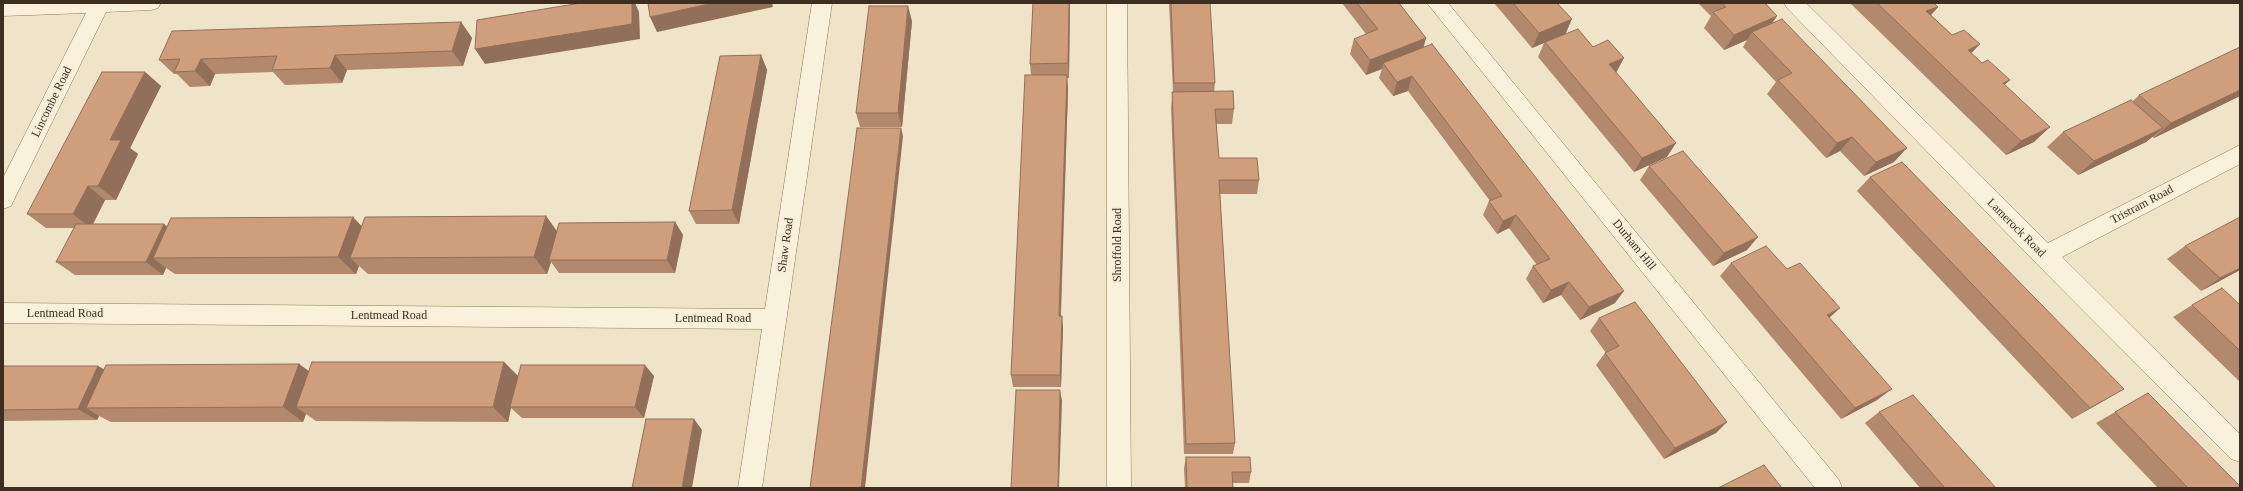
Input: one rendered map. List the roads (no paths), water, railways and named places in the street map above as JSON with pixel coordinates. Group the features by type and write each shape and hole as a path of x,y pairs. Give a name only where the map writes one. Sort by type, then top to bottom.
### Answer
{"street":[{"path":"3,9 93,4 151,3"},
{"name":"Shaw Road","path":"750,488 822,3"},
{"name":"Shroffold Road","path":"1117,3 1119,488"},
{"name":"Durham Hill","path":"1437,3 1830,488"},
{"name":"Lamerock Road","path":"1794,3 2044,256 2240,451"},
{"name":"Lincombe Road","path":"3,200 93,4"},
{"name":"Tristram Road","path":"2044,256 2240,154"},
{"name":"Lentmead Road","path":"3,313 775,319"}]}
